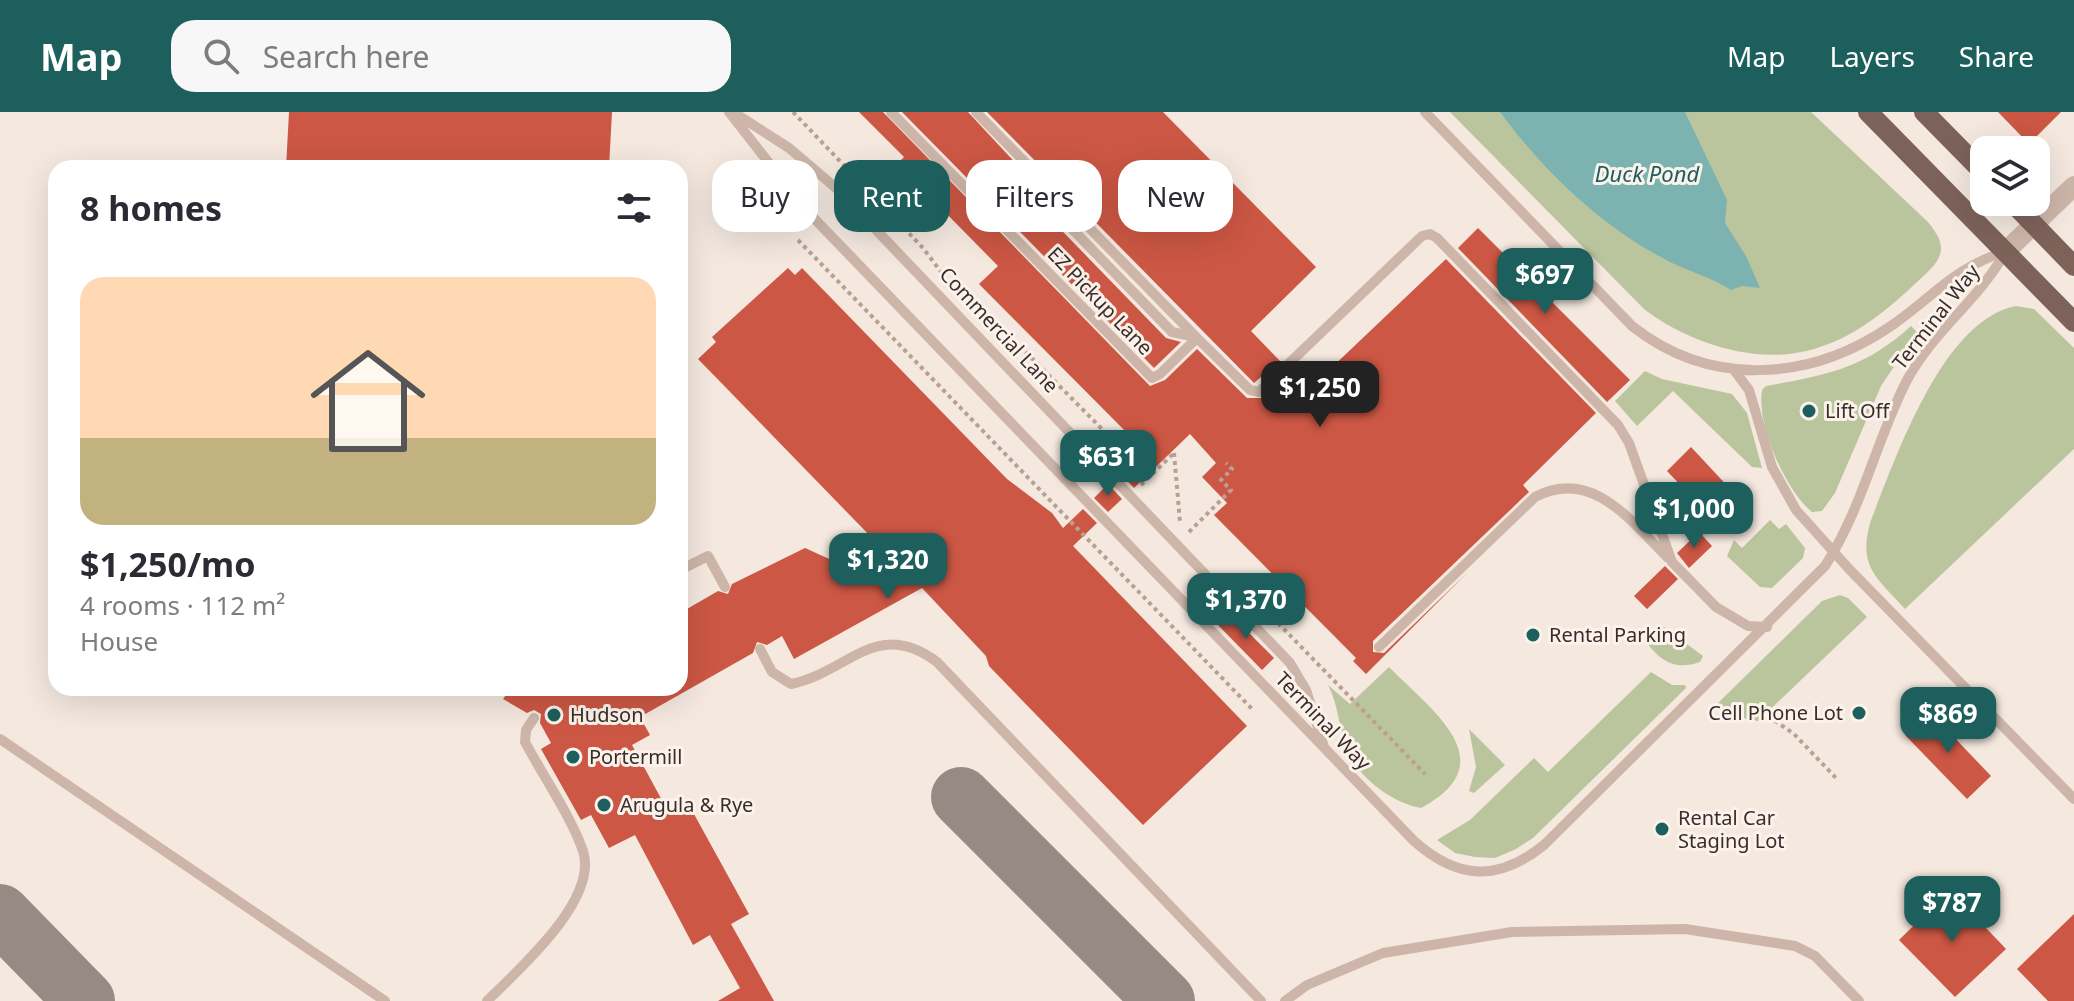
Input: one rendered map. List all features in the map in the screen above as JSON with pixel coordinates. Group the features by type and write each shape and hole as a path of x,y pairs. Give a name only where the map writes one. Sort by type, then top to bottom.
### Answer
{"main road":[{"path":"1868,112 2074,322"},
{"path":"1924,112 1970,159"},
{"path":"2026,216 2074,266"}],"street":[{"path":"2006,251 2074,186"}],"lane":[{"name":"Commercial Lane","path":"731,112 789,148 836,188 1290,663 1306,690 1325,749"},
{"name":"Terminal Way","path":"731,112 806,210 1325,749 1433,858 1456,868 1497,872 1522,863 1810,584 1834,553 1907,380 1947,325 1991,279 2006,251"},
{"name":"EZ Pickup Lane","path":"891,112 1145,373 1152,378 1160,374 1197,338"},
{"path":"976,112 1250,390 1259,392 1422,236 1430,234 1453,253 1618,425 1629,443 1672,562"},
{"name":"Terminal Way","path":"1425,112 1632,326 1673,354 1734,370 1782,369 1857,347 1890,327 1952,275 1978,260 2006,251"},
{"path":"1734,370 1749,390 1764,447 1783,489 1834,553 2074,799"},
{"path":"1379,647 1535,497 1547,491 1577,488 1599,494 1616,506 1716,607 1748,626 1767,627"},
{"path":"688,566 708,556 725,587"},
{"path":"760,649 772,672 791,684 878,645 917,647 937,662 1261,1001"},
{"path":"487,1001 549,938 582,885 584,853 525,742 526,730 534,718"},
{"path":"0,739 385,1001"},
{"path":"1285,1001 1307,985 1383,953 1512,932 1685,929 1795,946 1815,956 1859,1001"}],"path":[{"path":"793,112 923,248 948,282"},
{"path":"798,240 1254,711"},
{"path":"965,305 982,308 1099,425 1109,436 1109,451"},
{"path":"1131,473 1140,486 1174,453 1180,522"},
{"path":"1189,532 1231,490 1221,480 1232,469 1226,463"},
{"path":"1229,573 1425,774"},
{"path":"1768,716 1794,734 1836,778"}],"green space":[{"path":"1450,112 1811,112 1928,222 1940,241 1940,254 1932,268 1888,308 1858,329 1825,345 1808,351 1770,355 1712,345 1659,320 1644,309"},
{"path":"2016,306 2034,309 2074,348 2074,449 1905,609 1878,579 1868,560 1866,549 1871,520 1908,429 1944,364 1966,337 1990,317"},
{"path":"1911,326 1917,332 1881,386 1835,493 1822,511 1812,512 1792,489 1775,456 1764,420 1762,390 1766,386 1826,374 1860,361"},
{"path":"1645,371 1662,379 1732,394 1747,413 1762,468 1752,467 1673,391 1637,426 1615,401"},
{"path":"1770,520 1779,529 1786,524 1805,548 1803,558 1772,588 1760,587 1727,556 1734,540 1742,548"},
{"path":"1840,595 1848,598 1867,617 1758,721 1729,715 1718,703 1822,601"},
{"path":"1664,627 1703,656 1700,662 1677,665 1658,656 1647,643"},
{"path":"1389,667 1440,718 1453,736 1460,755 1458,773 1446,790 1421,808 1399,801 1378,788 1353,762 1328,685 1350,704"},
{"path":"1651,672 1672,685 1685,685 1686,688 1533,838 1495,858 1455,853 1437,840 1470,820 1534,758 1548,772"},
{"path":"1469,729 1505,765 1474,793 1469,791 1476,767"}],"water":[{"name":"Duck Pond","path":"1500,112 1685,112 1727,200 1725,223 1746,256 1760,288 1742,286 1731,290 1670,262 1621,233 1555,177"}],"building":[{"path":"289,112 612,112 609,160 286,160"},
{"path":"859,112 883,112 930,160 901,160 904,157"},
{"path":"902,112 968,112 1013,160 966,160 966,177"},
{"path":"987,112 1163,112 1210,160 1118,160 1118,232 1233,232 1233,183 1316,267 1251,331 1280,361 1254,383 1102,229 1102,160 1034,160"},
{"path":"1998,112 2061,112 2037,136 2021,136"},
{"path":"950,181 966,197 966,232 1000,232 1150,386 1165,380 1197,349 1247,398 1264,398 1291,372 1308,390 1446,259 1596,413 1523,485 1529,492 1373,641 1373,652 1384,653 1467,573 1366,674 1353,661 1356,658 1214,515 1227,503 1202,477 1216,463 1190,434 1134,488 1120,473 1144,450 979,284 998,266 950,217"},
{"path":"1478,228 1630,380 1607,402 1458,248"},
{"path":"1020,232 1063,232 1166,338 1181,342 1154,368"},
{"path":"788,268 795,275 802,268 1007,479 1052,513 1063,528 1083,509 1097,523 1073,546 1247,726 1143,825 989,666 986,656 922,588 794,659 782,636 767,645 757,642 753,653 688,690 688,608 718,591 728,594 732,584 805,548 858,572 847,556 875,541 698,359 716,342 712,337"},
{"path":"1691,447 1733,492 1709,515 1667,471"},
{"path":"1108,484 1122,499 1108,512 1094,498"},
{"path":"1699,532 1712,546 1689,568 1677,553"},
{"path":"1665,566 1678,579 1647,609 1634,596"},
{"path":"1229,613 1274,658 1262,670 1217,624"},
{"path":"505,696 677,696 640,717 650,735 632,745 670,815 689,805 749,914 731,924 774,1001 718,1001 740,988 710,935 693,945 635,835 609,848 591,815 581,820 541,749 551,743 540,723 541,714 534,710 527,713 503,699"},
{"path":"1929,711 1991,776 1967,799 1905,735"},
{"path":"1950,890 2006,949 1955,997 1899,940"},
{"path":"2074,914 2074,1001 2048,1001 2017,969"}],"taxiway":[{"path":"961,797 1165,1001"},
{"path":"0,914 85,1001"}],"place":[{"name":"Lift Off","path":"1809,411"},
{"name":"Rental Parking","path":"1533,635"},
{"name":"Cell Phone Lot","path":"1859,713"},
{"name":"Hudson","path":"554,715"},
{"name":"Portermill","path":"573,757"},
{"name":"Arugula & Rye","path":"604,805"},
{"name":"Rental Car Staging Lot","path":"1662,829"}]}
